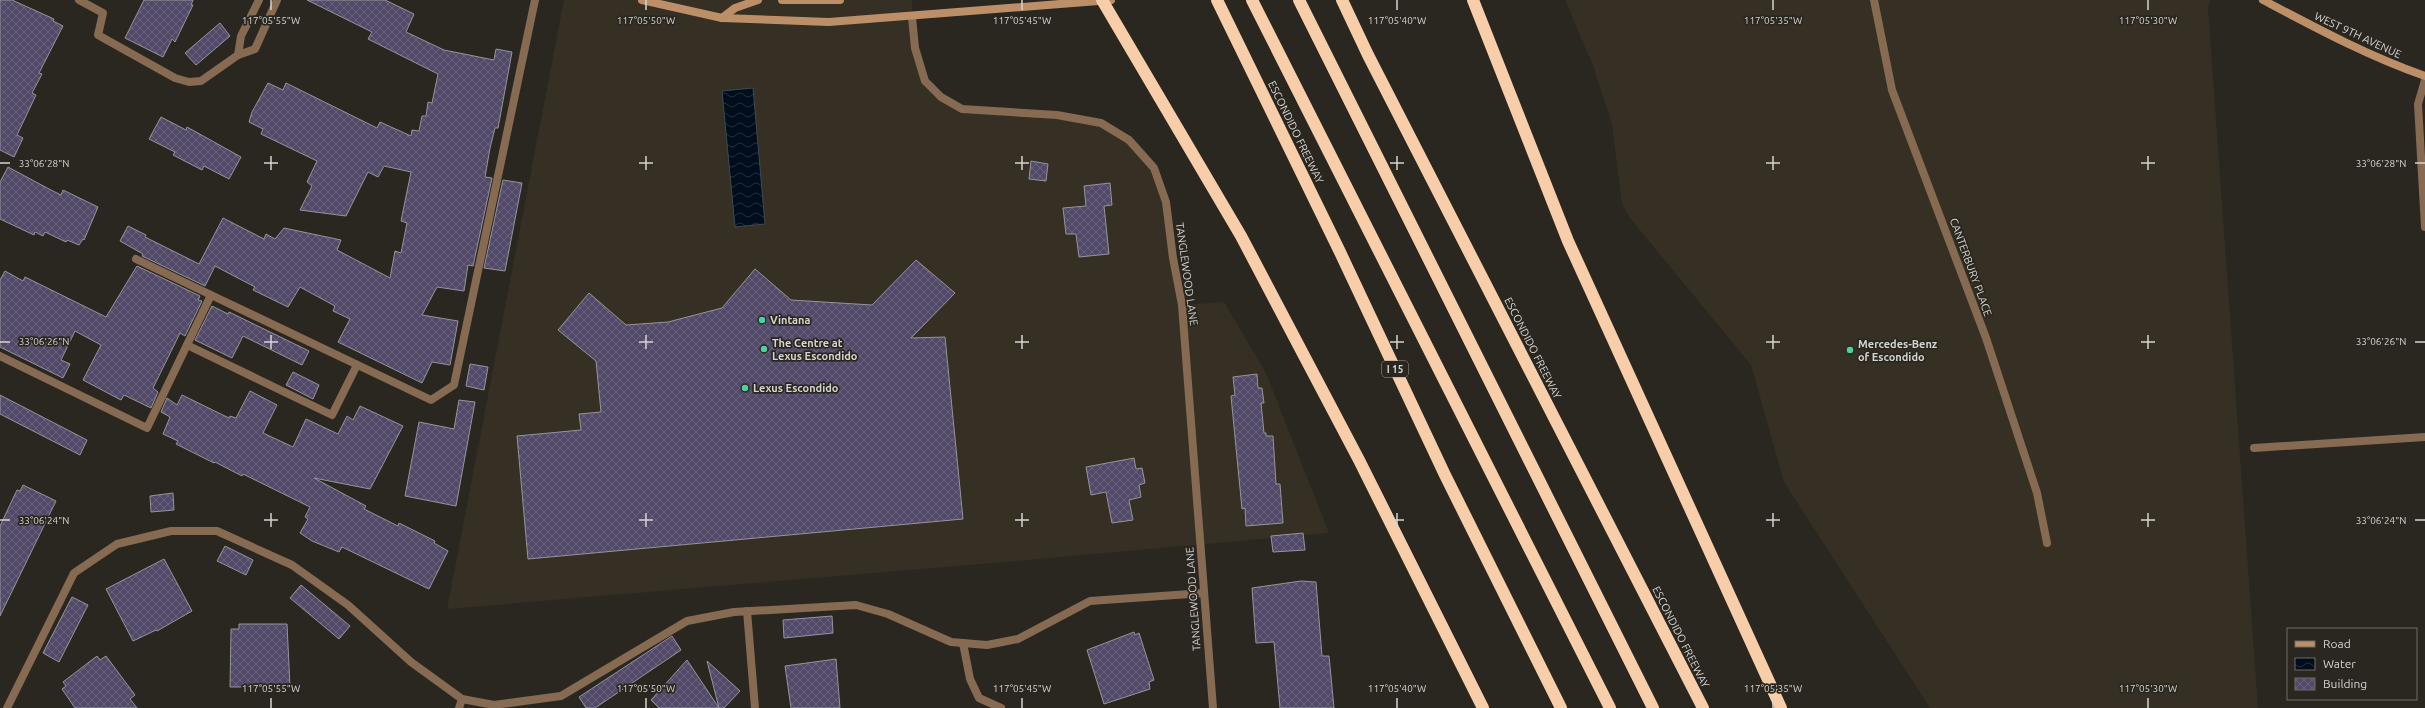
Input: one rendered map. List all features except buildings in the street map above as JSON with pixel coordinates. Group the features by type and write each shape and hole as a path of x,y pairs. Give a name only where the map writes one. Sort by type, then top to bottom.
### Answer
{"highway":[{"path":"1105,0 1241,236 1359,460 1483,708"},
{"name":"ESCONDIDO FREEWAY","path":"1217,0 1340,252 1445,475 1561,708"},
{"path":"1252,0 1610,708"},
{"path":"1299,0 1653,708"},
{"name":"ESCONDIDO FREEWAY","path":"1342,0 1368,55 1703,708"},
{"path":"1473,0 1568,242 1781,708"}],"main road":[{"path":"642,0 722,18 829,22 912,17 1105,0"},
{"path":"722,18 735,8 758,0"},
{"path":"782,0 840,0"},
{"name":"WEST 9TH AVENUE","path":"2263,0 2334,38 2395,66 2425,76"}],"street":[{"path":"79,0 103,13 98,35 175,78 189,82 201,81 238,54 255,49 277,0"},
{"path":"238,54 241,36 259,0"},
{"path":"136,258 211,296 431,400 454,385 535,0"},
{"name":"CANTERBURY PLACE","path":"1874,0 1892,90 1990,351 2037,493 2047,543"},
{"name":"TANGLEWOOD LANE","path":"912,17 915,48 926,81 941,97 962,108 1057,115 1101,123 1129,140 1154,168 1166,202 1173,258 1182,305 1212,708"},
{"path":"2425,80 2418,104 2425,227"},
{"path":"0,356 147,428 211,296"},
{"path":"187,345 332,415 357,364"},
{"path":"2254,448 2425,437"},
{"path":"7,708 74,573 117,544 171,531 217,531 292,565 348,605 410,662 462,699 494,705 561,696 687,620 747,611 856,605 888,614 951,642 987,645 1018,638 1090,601 1204,593"},
{"path":"747,611 755,708"},
{"path":"963,643 970,679 979,698 1001,708"},
{"path":"459,708 462,699"}],"shaded area":[{"name":"Lexus Escondido","path":"564,0 912,0 912,17 925,81 962,109 1101,123 1129,140 1154,168 1166,202 1182,305 1224,302 1266,373 1329,533 447,609"},
{"path":"1565,0 2210,0 2208,8 2258,708 1930,708 1784,482 1751,365 1630,218 1622,204 1612,124 1594,68"}],"water":[{"path":"753,88 765,224 735,227 722,91"}],"place":[{"name":"Vintana","path":"762,320"},
{"name":"The Centre at Lexus Escondido","path":"764,349"},
{"name":"Mercedes-Benz of Escondido","path":"1850,350"},
{"name":"Lexus Escondido","path":"745,388"}]}
